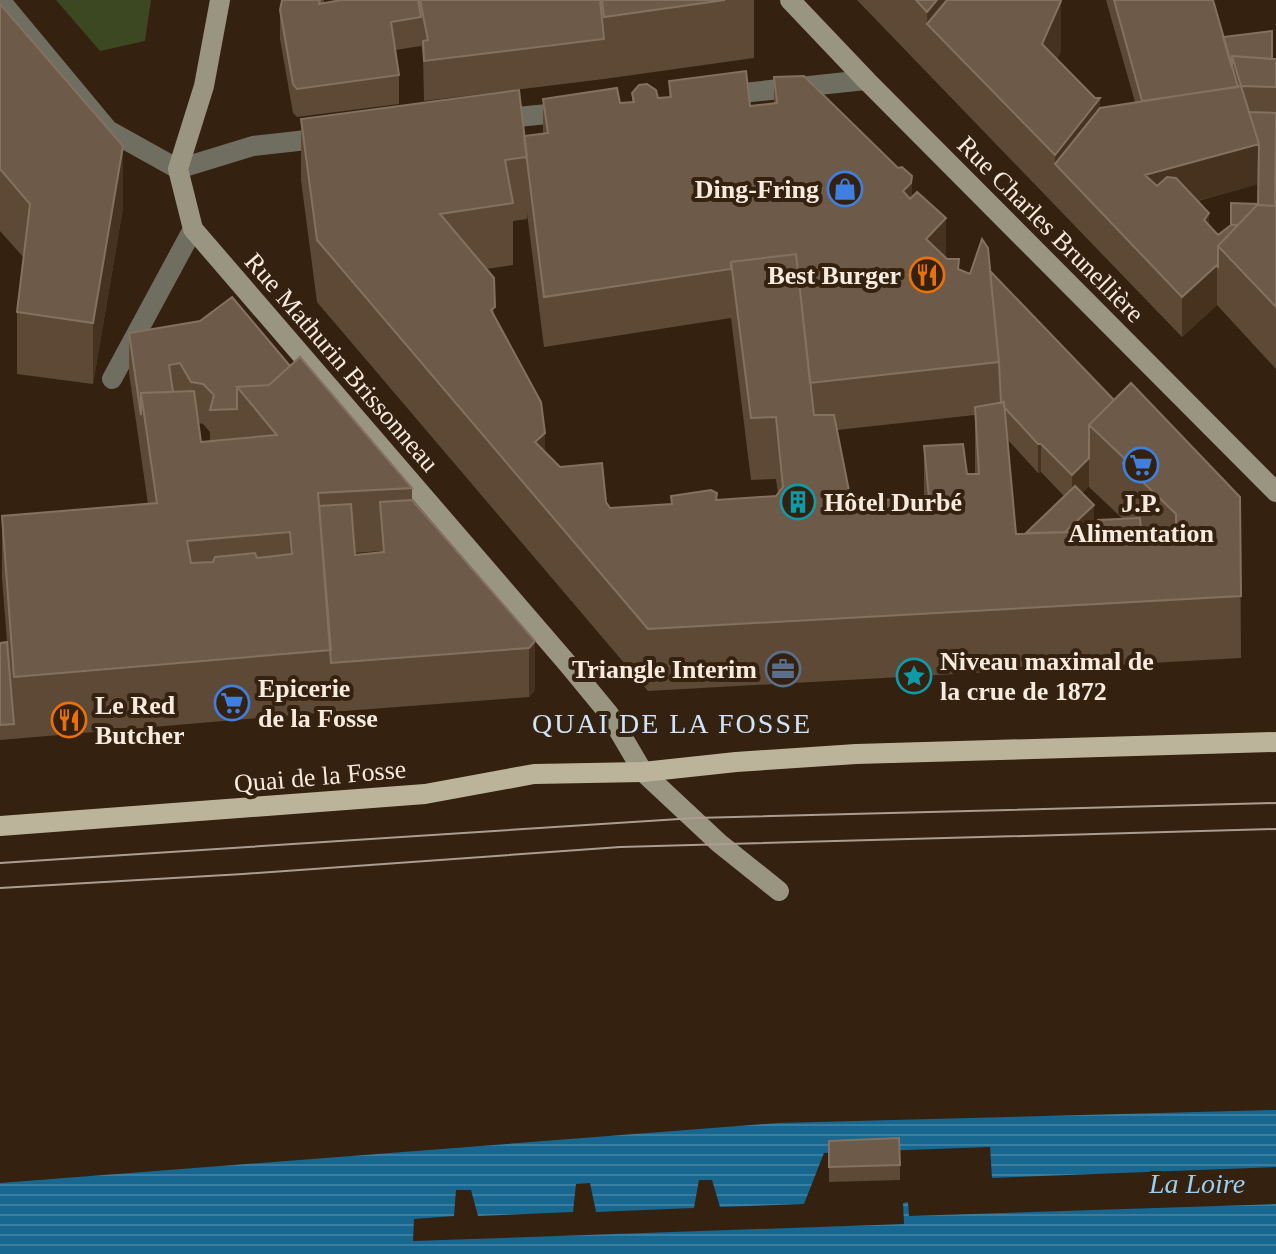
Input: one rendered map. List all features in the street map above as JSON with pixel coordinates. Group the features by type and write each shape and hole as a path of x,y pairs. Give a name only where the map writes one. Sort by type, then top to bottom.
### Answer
{"main road":[{"path":"178,169 204,86 220,0"},
{"name":"Rue Charles Brunellière","path":"790,0 866,80 1273,484"},
{"name":"Rue Mathurin Brissonneau","path":"178,169 193,229 609,714 643,772"},
{"name":"Quai de la Fosse","path":"0,826 425,794 534,774 643,772 856,754 1276,742"},
{"path":"643,772 719,843 779,891"}],"street":[{"path":"0,0 108,130 178,169 253,146 347,136"},
{"path":"709,96 866,80"},
{"path":"473,122 583,110"},
{"path":"112,379 193,229"}],"green space":[{"path":"56,0 151,0 145,41 100,51"}],"water":[{"name":"La Loire","path":"1276,1110 1276,1254 0,1254 0,1183 778,1123"}],"pier":[{"path":"990,1147 992,1178 1276,1167 1276,1204 909,1216 908,1202 903,1203 904,1224 413,1241 414,1219 454,1216 456,1190 471,1190 478,1216 573,1212 576,1184 590,1183 596,1212 694,1208 699,1180 712,1180 720,1207 804,1204 824,1153"}],"building":[{"path":"282,0 320,0 319,4 341,0 418,0 421,17 391,22 399,75 297,89 293,84 280,10"},
{"path":"420,0 600,0 604,39 424,61 423,41 428,40"},
{"path":"602,0 725,0 604,17"},
{"path":"916,0 937,0 927,12"},
{"path":"947,0 1061,1 1042,44 1095,98 1100,98 1055,155 927,24"},
{"path":"1114,0 1213,0 1238,87 1142,101"},
{"path":"0,4 123,146 93,323 17,312 30,204 0,169"},
{"path":"1272,31 1272,59 1232,56 1232,68 1223,37"},
{"path":"1232,56 1276,59 1276,87 1241,86"},
{"path":"746,71 750,106 777,103 774,77 804,76 898,168 902,167 912,176 911,183 903,191 910,199 917,192 946,218 926,239 947,259 959,259 958,269 970,274 982,239 988,248 999,362 810,383 796,254 731,262 731,269 544,297 524,136 548,133 543,99 617,88 620,103 634,102 632,93 639,85 647,84 656,90 658,98 671,97 669,81"},
{"path":"1241,86 1259,144 1145,175 1157,186 1167,177 1176,178 1209,213 1204,220 1218,235 1231,225 1238,225 1218,246 1218,268 1217,265 1182,297 1055,164 1100,108"},
{"path":"519,90 527,157 505,160 513,203 440,214 494,278 495,307 491,310 541,402 545,433 535,442 560,467 602,463 606,502 610,508 672,504 671,496 711,490 717,493 716,500 776,496 783,487 776,417 751,418 731,262 796,254 814,415 834,415 851,501 929,498 924,446 963,444 967,474 979,474 975,407 1004,402 1016,534 1099,531 1098,520 1140,518 1141,530 1176,528 1176,514 1089,425 1131,383 1240,497 1241,596 648,629 317,240 301,119"},
{"path":"1249,112 1276,113 1275,206 1257,205 1238,225 1231,225 1231,203 1258,204 1259,144"},
{"path":"1257,205 1276,206 1276,307 1218,246"},
{"path":"990,271 1114,400 1089,425 1089,458 1072,475 1038,444 1004,407 1004,402 1001,403"},
{"path":"232,297 290,366 269,385 237,387 237,409 210,410 214,395 203,384 191,382 180,363 169,365 173,392 141,393 141,415 129,333 200,321"},
{"path":"300,357 412,488 318,493 331,650 14,677 2,516 157,503 141,393 194,391 201,442 277,435 237,387 269,385","holes":["290,532 292,554 257,558 255,553 215,557 213,562 191,563 187,541"]},
{"path":"1075,486 1094,505 1065,532 1026,533"},
{"path":"412,500 535,641 529,648 331,663 319,506 351,504 355,555 384,552 380,502"},
{"path":"7,642 14,724 0,725 0,643"},
{"path":"899,1138 900,1165 829,1167 829,1141"}],"tram line":[{"path":"0,863 695,818 1276,803"},
{"path":"0,888 620,847 1276,829"}],"place":[{"name":"Ding-Fring","path":"845,189"},
{"name":"Best Burger","path":"927,275"},
{"name":"J.P. Alimentation","path":"1141,465"},
{"name":"Hôtel Durbé","path":"798,502"},
{"name":"Triangle Interim","path":"783,669"},
{"name":"Niveau maximal de la crue de 1872","path":"914,676"},
{"name":"Epicerie de la Fosse","path":"232,703"},
{"name":"Le Red Butcher","path":"69,720"}],"district":[{"name":"QUAI DE LA FOSSE","path":"672,723"}]}
